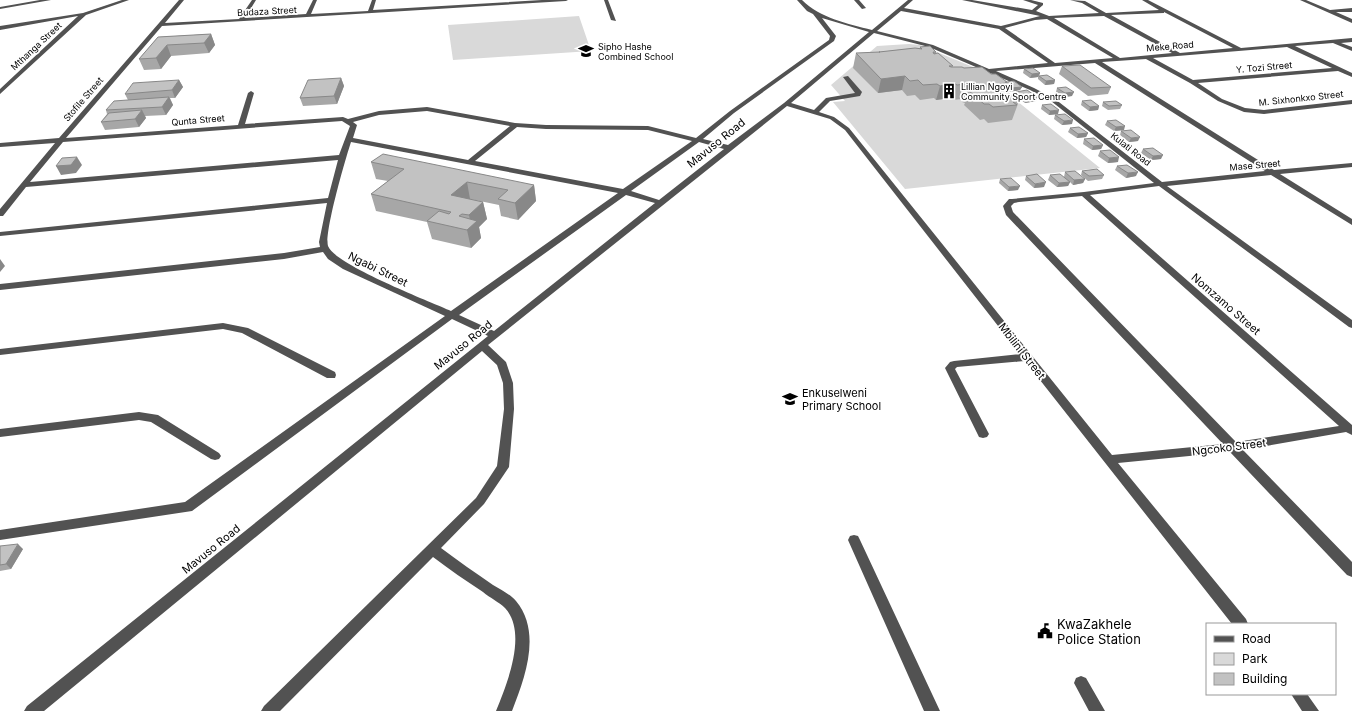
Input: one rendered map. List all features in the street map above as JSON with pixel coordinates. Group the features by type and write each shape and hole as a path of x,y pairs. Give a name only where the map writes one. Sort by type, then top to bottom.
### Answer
{"street":[{"path":"0,8 49,0"},
{"path":"0,28 84,14 127,0"},
{"name":"Stofile Street","path":"0,214 61,140 182,0"},
{"path":"241,20 254,0"},
{"path":"308,16 315,0"},
{"path":"370,12 374,0"},
{"path":"433,8 434,0"},
{"name":"Budaza Street","path":"160,25 433,8 493,2 566,0"},
{"path":"606,0 614,20"},
{"path":"0,535 188,507 452,315 699,139 732,112 832,40 833,36 816,14 809,10 799,0"},
{"path":"856,0 864,8"},
{"name":"Mavuso Road","path":"32,711 482,345 786,104 911,0"},
{"path":"964,0 1033,12 1048,17 1118,59"},
{"path":"1025,0 1042,4 1033,12"},
{"path":"1072,0 1084,1 1178,54"},
{"path":"1144,0 1239,49"},
{"path":"1302,0 1352,21"},
{"path":"900,9 1001,28 1053,64"},
{"path":"1330,12 1352,10"},
{"path":"1001,28 1029,19 1048,17 1164,11"},
{"name":"Mthanga Street","path":"0,92 84,14"},
{"name":"Kulati Road","path":"816,14 840,23 931,46 990,70 1039,92 1053,100 1160,184 1352,325"},
{"name":"Meke Road","path":"990,70 1352,40"},
{"path":"1333,41 1352,49"},
{"name":"M. Sixhonkxo Street","path":"1287,45 1352,76"},
{"name":"M. Sixhonkxo Street","path":"1147,57 1230,105 1254,112 1352,102"},
{"path":"1096,61 1352,223"},
{"name":"Y. Tozi Street","path":"1192,82 1338,69"},
{"path":"816,112 828,99 858,95 859,92 846,77"},
{"path":"240,126 251,93"},
{"name":"Mbilini Street","path":"786,104 832,118 847,129 1240,623"},
{"path":"347,121 379,113 427,109 515,125 546,127 640,127 661,130 730,148"},
{"name":"Qunta Street","path":"0,145 336,118 347,121"},
{"path":"0,287 284,256 324,249 331,200 342,157 354,126 347,121"},
{"path":"470,162 515,125"},
{"path":"349,139 625,192 662,203"},
{"path":"25,185 342,157"},
{"name":"Mase Street","path":"1233,447 1013,217 1007,209 1008,203 1019,200 1084,194 1160,184 1351,165"},
{"name":"Nomzamo Street","path":"1084,194 1351,430"},
{"path":"0,234 331,200"},
{"name":"Ngabi Street","path":"324,249 346,267 495,335"},
{"path":"0,352 223,326 236,327 245,330 331,375"},
{"path":"269,711 480,501 503,467 509,408 508,383 502,364 482,345"},
{"path":"983,434 950,368 954,364 1027,357"},
{"path":"0,433 139,416 154,418 215,456"},
{"name":"Ngcoko Street","path":"1109,460 1233,447 1351,430"},
{"path":"1233,447 1352,571"},
{"path":"854,540 932,711"},
{"path":"432,549 510,604 518,619 523,639 518,669 504,711"},
{"path":"1081,683 1096,711"},
{"path":"1299,695 1311,711"}],"green space":[{"path":"579,16 591,51 453,60 448,25"},
{"path":"909,44 920,45 973,67 953,70 991,80 1100,168 905,189 833,102 845,101 831,85 877,46"}],"building":[{"path":"211,34 204,43 167,45 156,58 139,59 158,37"},
{"path":"930,46 936,52 933,52 934,54 938,53 953,66 949,66 951,67 982,67 991,74 996,74 1007,82 997,84 1019,101 1013,102 1017,105 993,107 989,104 984,104 968,90 971,90 966,87 969,87 966,84 957,85 954,83 940,86 937,84 923,85 918,80 910,81 905,76 881,79 856,53 915,48 922,49 920,47"},
{"path":"1080,65 1111,87 1091,88 1062,66"},
{"path":"1033,68 1040,73 1032,74 1024,69"},
{"path":"1047,75 1055,80 1046,81 1039,76"},
{"path":"341,78 334,96 300,98 308,80"},
{"path":"179,80 172,90 125,94 133,83"},
{"path":"1014,81 1022,87 1011,88 1006,84 1007,82"},
{"path":"1066,87 1074,92 1065,93 1057,88"},
{"path":"1027,90 1037,97 1027,99 1016,92"},
{"path":"169,97 162,107 106,110 114,101"},
{"path":"1091,100 1099,106 1090,107 1082,101"},
{"path":"1116,101 1122,105 1109,106 1103,102"},
{"path":"1051,104 1059,110 1050,111 1042,105"},
{"path":"142,110 135,119 101,122 109,113"},
{"path":"1065,114 1073,120 1064,121 1055,115"},
{"path":"1116,120 1125,126 1116,127 1107,121"},
{"path":"1079,127 1088,133 1078,134 1070,128"},
{"path":"1131,130 1140,137 1131,138 1121,131"},
{"path":"1094,138 1103,145 1093,146 1084,139"},
{"path":"1153,148 1163,155 1153,156 1143,149"},
{"path":"1110,150 1119,157 1109,158 1100,151"},
{"path":"383,154 534,185 515,203 498,199 508,190 467,182 451,195 483,202 469,215 462,214 459,216 477,221 467,230 427,221 439,211 449,214 451,212 371,194 404,169 371,162"},
{"path":"77,157 71,165 56,166 62,158"},
{"path":"1127,165 1138,172 1128,173 1117,166"},
{"path":"1097,169 1104,175 1089,176 1082,171"},
{"path":"1075,171 1085,179 1074,180 1065,172"},
{"path":"1037,174 1046,182 1035,184 1026,176"},
{"path":"1060,174 1070,182 1059,183 1050,175"},
{"path":"1011,178 1020,186 1009,187 1000,179"},
{"path":"18,544 6,564 0,565 0,546"}],"place":[{"name":"Sipho Hashe Combined School","path":"586,51"},
{"name":"Lillian Ngoyi Community Sport Centre","path":"949,91"},
{"name":"Enkuselweni Primary School","path":"790,399"},
{"name":"KwaZakhele Police Station","path":"1045,631"}]}
